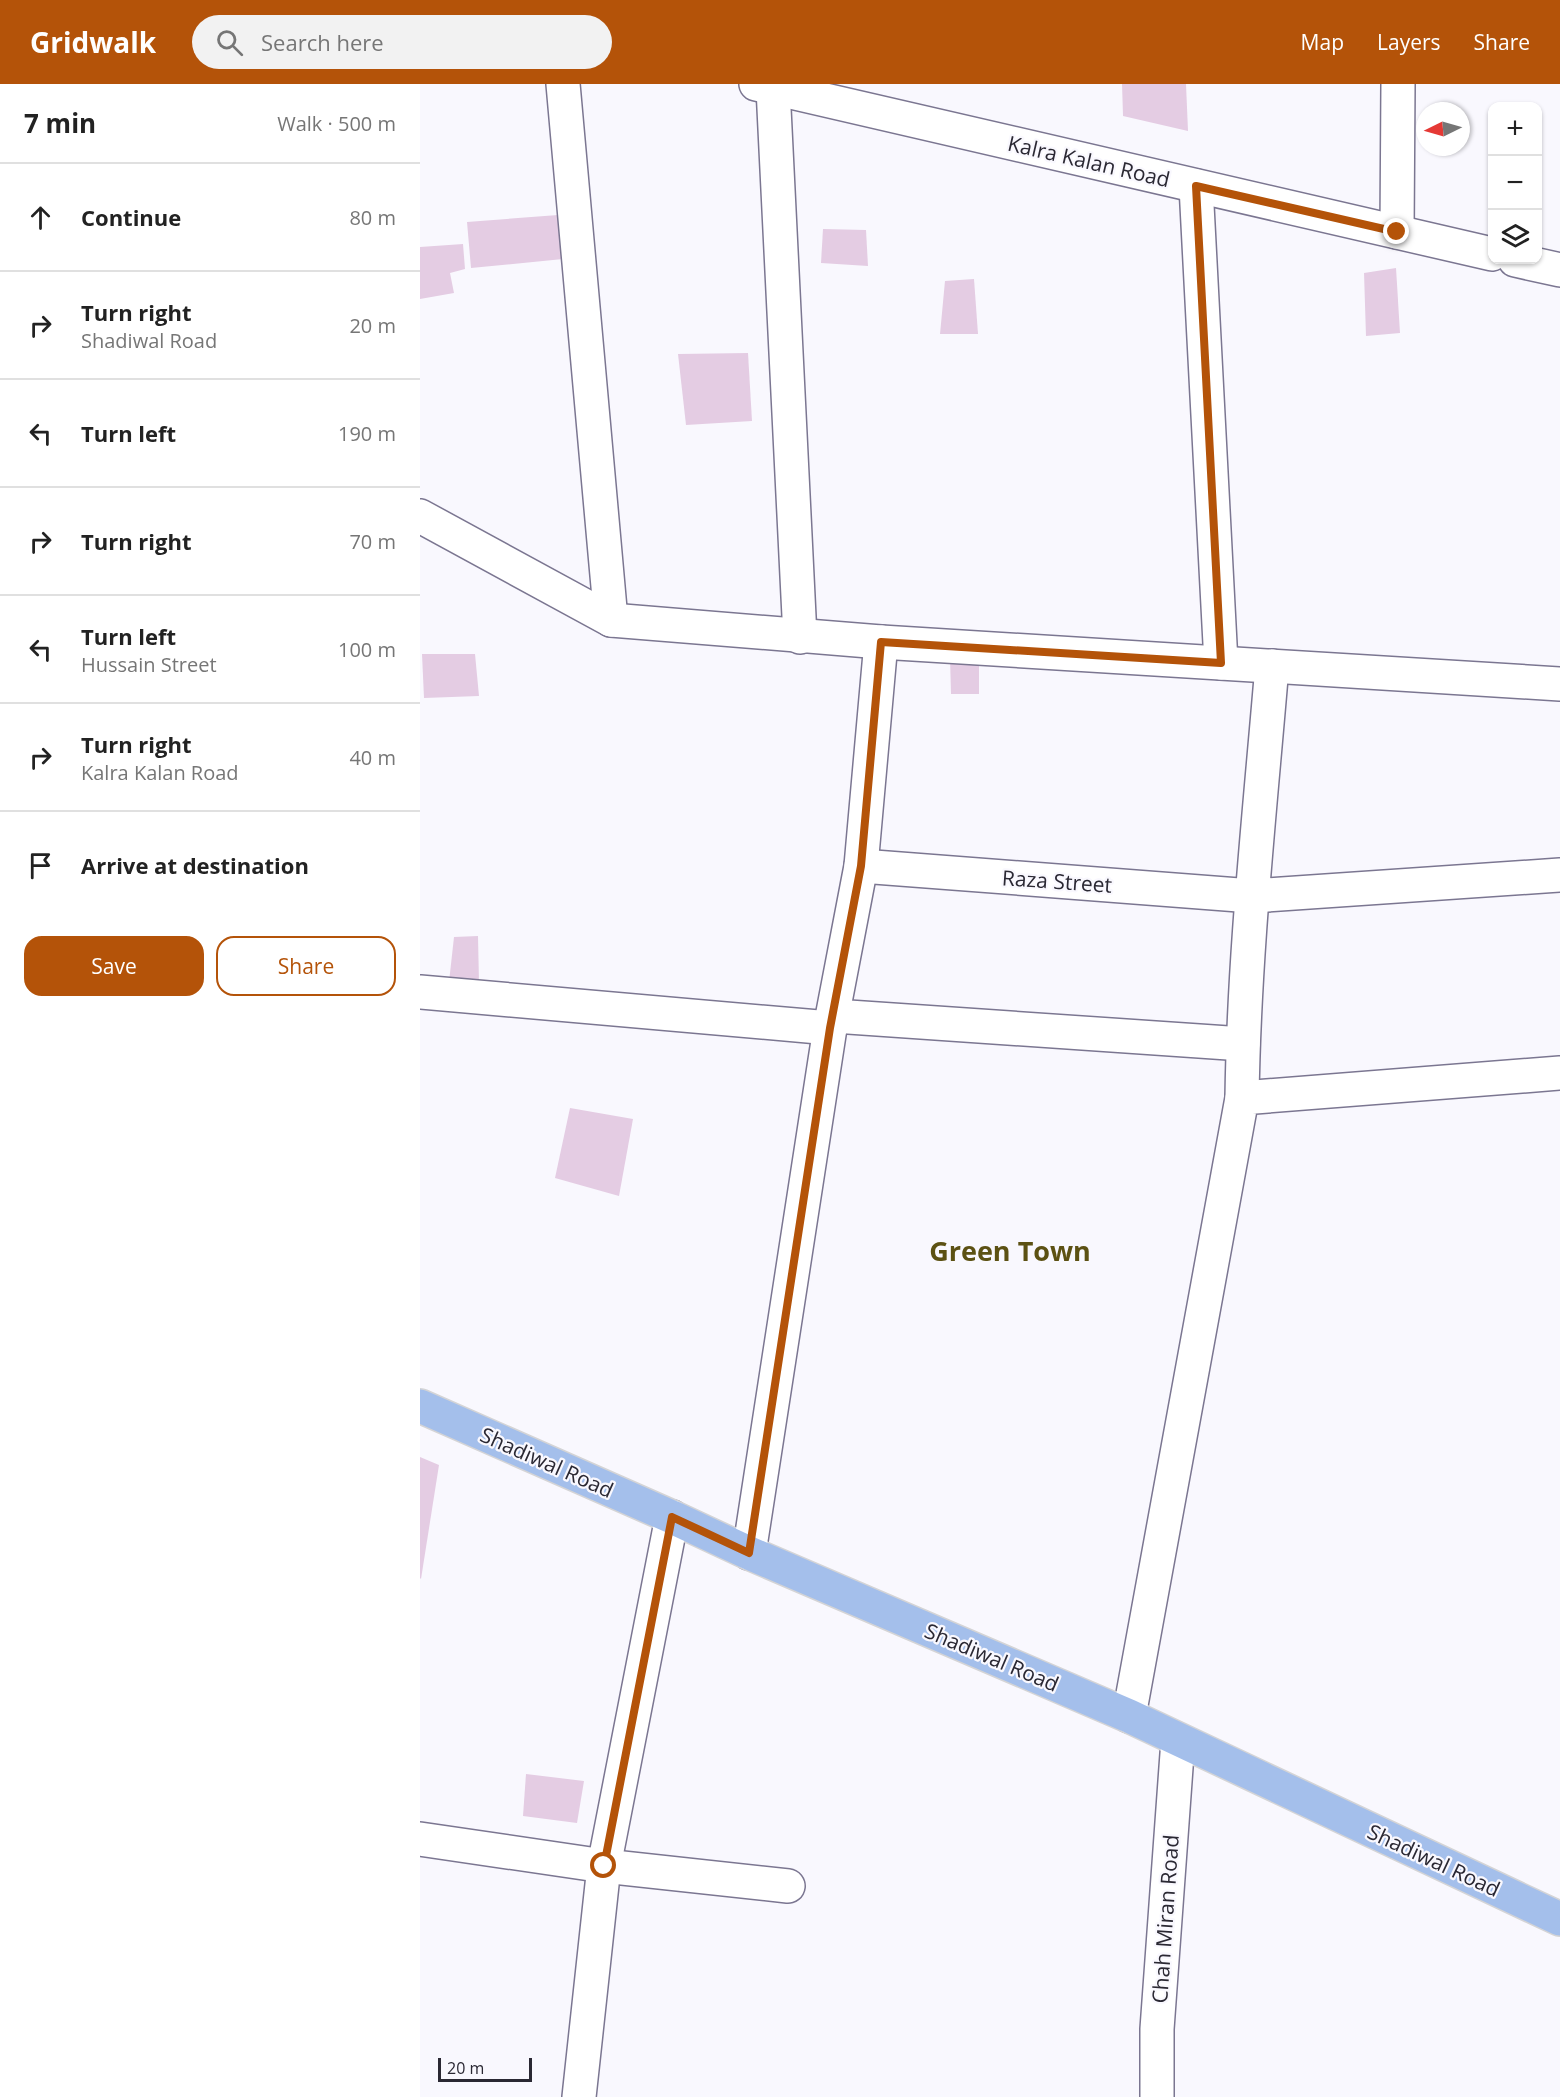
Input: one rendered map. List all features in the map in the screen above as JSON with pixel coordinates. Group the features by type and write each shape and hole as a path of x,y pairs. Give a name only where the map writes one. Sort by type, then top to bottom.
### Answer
{"main road":[{"name":"Shadiwal Road","path":"420,1406 749,1553 1129,1716 1560,1919"}],"street":[{"path":"563,84 611,620"},
{"path":"1397,232 1398,84"},
{"path":"765,86 800,637"},
{"name":"Kalra Kalan Road","path":"765,86 1488,253"},
{"path":"1196,186 1221,663"},
{"path":"1533,264 1560,270"},
{"path":"420,516 611,620 800,637 1560,684"},
{"path":"749,1553 832,1022 861,866 881,642"},
{"path":"1129,1716 1242,1098 1252,896 1272,666"},
{"name":"Raza Street","path":"861,866 1252,896 1560,875"},
{"path":"420,992 832,1022 1243,1044"},
{"path":"1242,1098 1560,1073"},
{"path":"579,2097 604,1866 672,1517"},
{"name":"Chah Miran Road","path":"1157,2097 1157,2029 1178,1740"},
{"path":"420,1839 604,1866 788,1886"}],"building":[{"path":"1122,84 1186,84 1188,131 1123,116"},
{"path":"558,215 563,259 471,268 467,222"},
{"path":"823,229 866,230 868,266 821,263"},
{"path":"463,244 465,269 450,273 454,293 420,299 420,247"},
{"path":"1396,268 1400,333 1366,336 1364,273"},
{"path":"974,279 978,334 940,334 945,281"},
{"path":"748,353 752,421 686,425 678,354"},
{"path":"422,654 475,654 479,696 424,698"},
{"path":"950,657 979,658 979,694 951,694"},
{"path":"478,936 479,983 449,982 454,937"},
{"path":"570,1108 633,1119 619,1196 555,1178"},
{"path":"420,1457 439,1465 421,1579 420,1578"},
{"path":"526,1774 584,1781 577,1823 523,1816"}],"district":[{"name":"Green Town","path":"1010,1250"}],"route":[{"path":"604,1866 672,1517 749,1553 830,1028 861,866 881,642 1221,663 1196,186 1397,232"}]}
